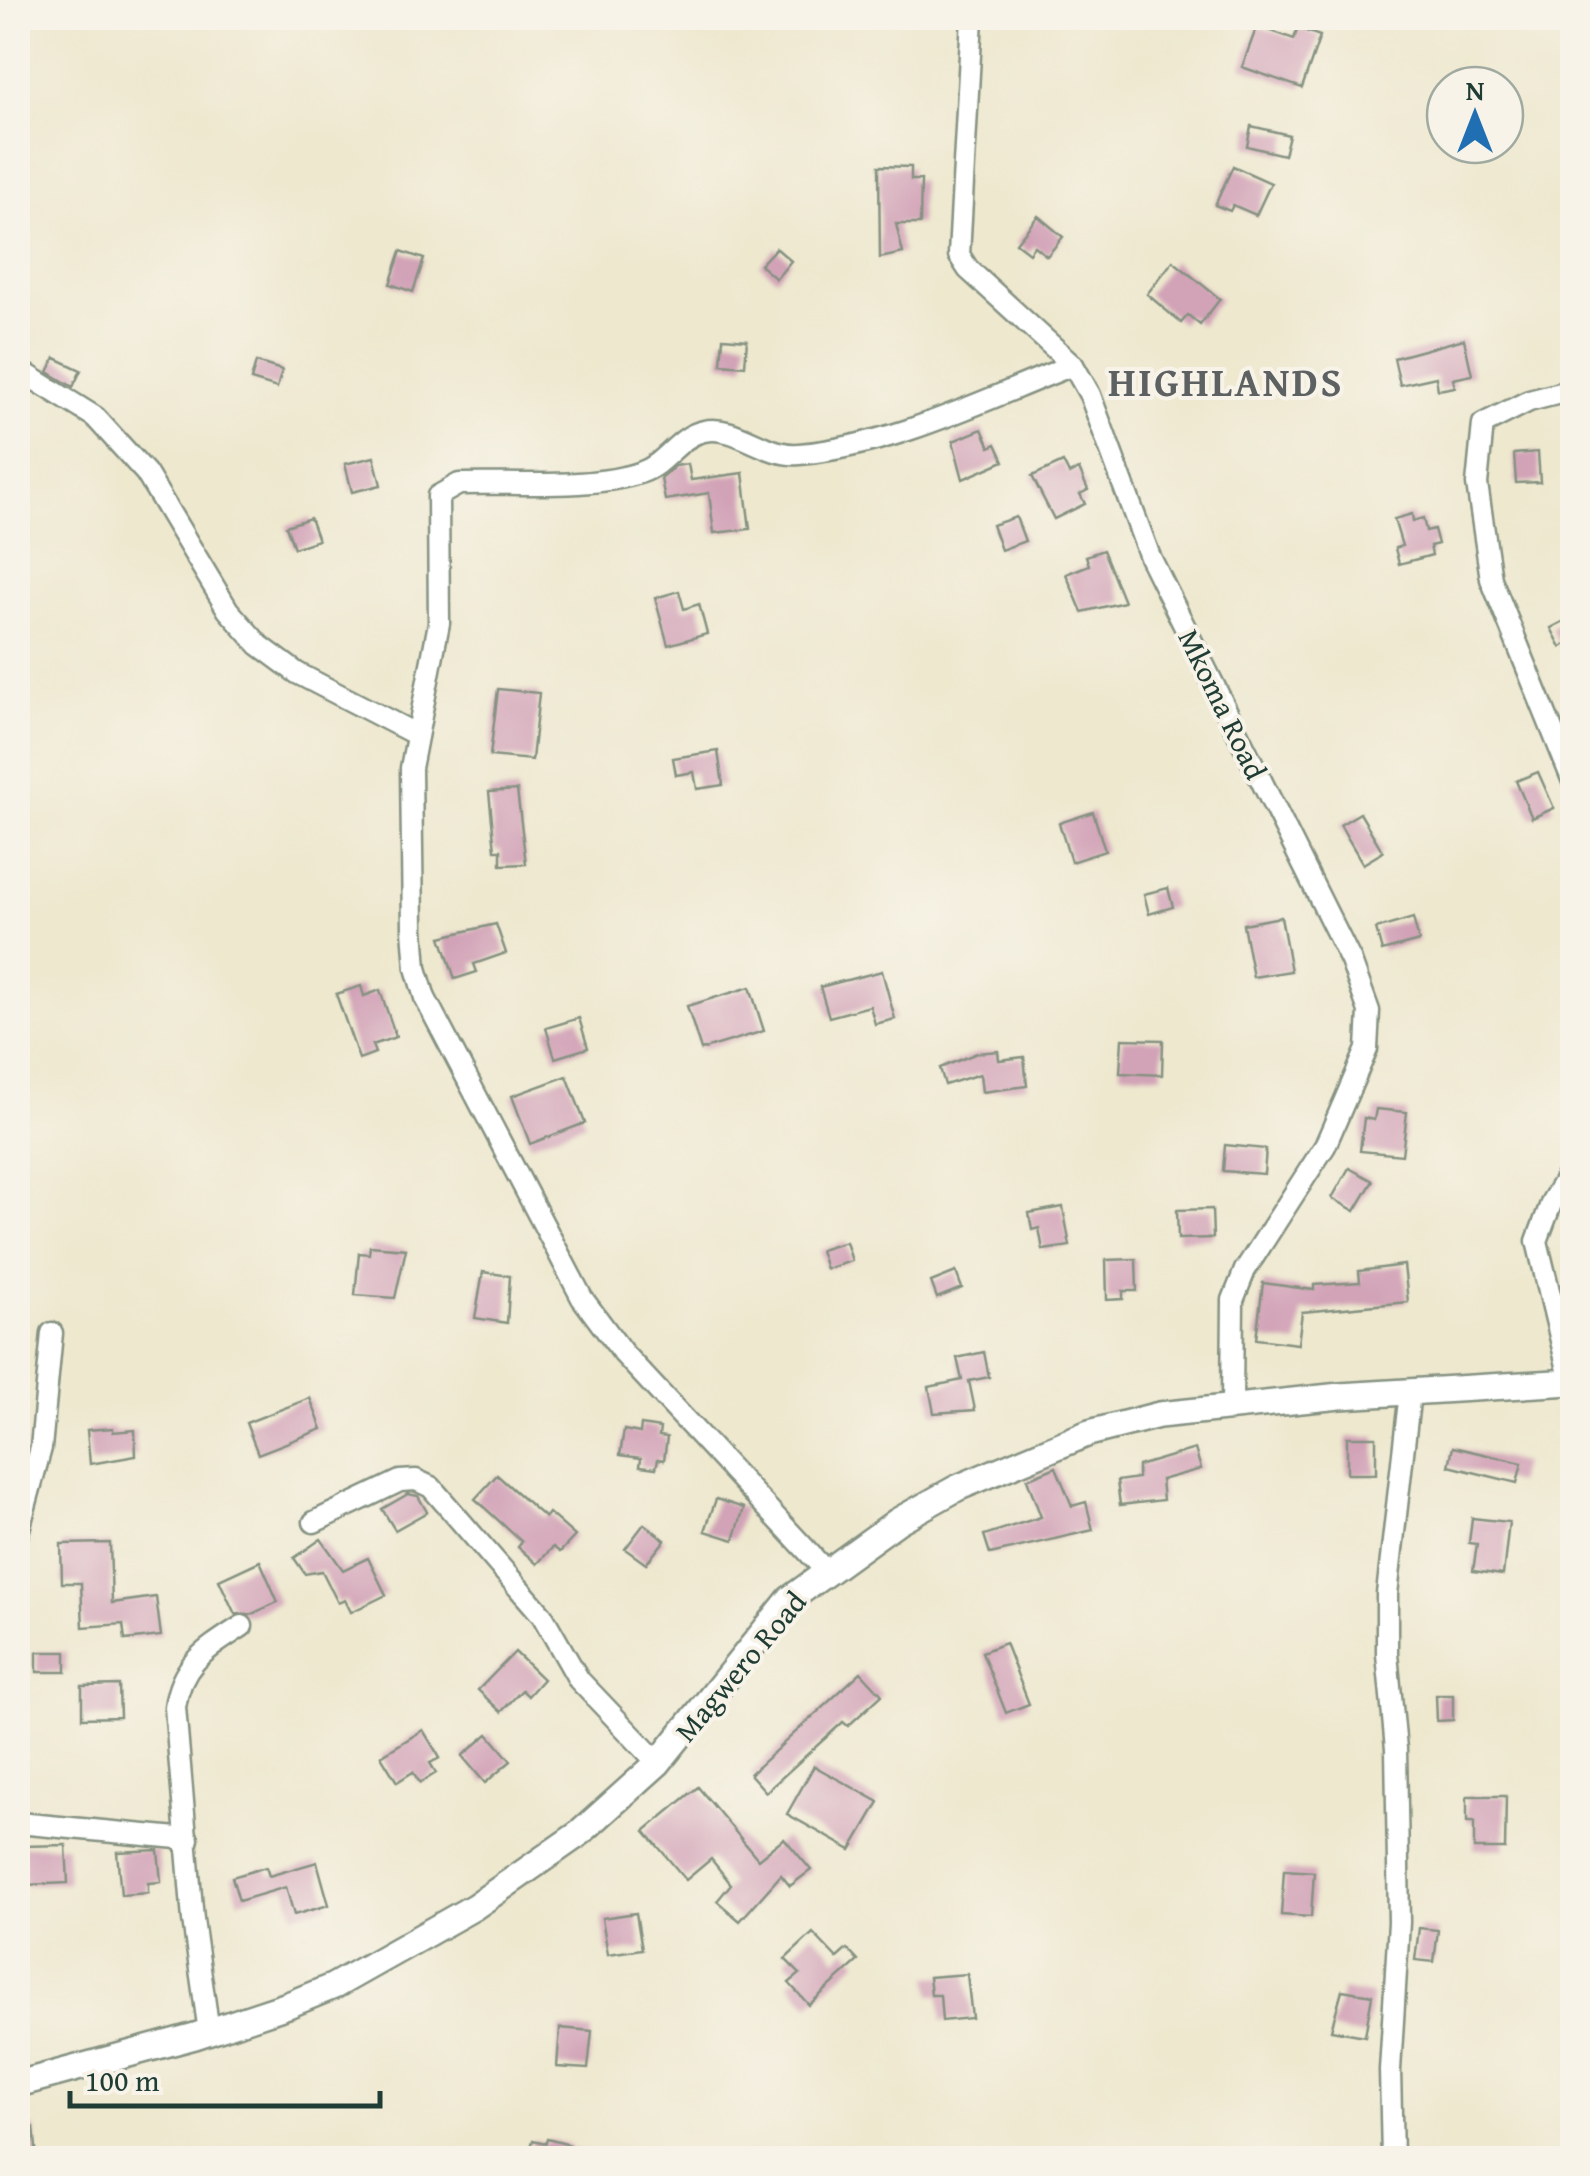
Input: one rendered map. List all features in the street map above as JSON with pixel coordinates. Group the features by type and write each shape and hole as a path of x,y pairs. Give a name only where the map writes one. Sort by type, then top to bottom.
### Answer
{"street":[{"name":"Mkoma Road","path":"972,18 958,254 968,270 1074,364 1090,395 1150,558 1351,961 1368,1011 1366,1048 1325,1146 1264,1234 1233,1300 1232,1405"},
{"path":"826,1570 623,1354 582,1298 425,998 416,968 413,929 411,768 439,623 438,496 444,489 459,484 618,479 647,471 686,437 706,430 724,431 775,452 793,455 860,447 1074,364"},
{"path":"18,370 95,417 146,473 228,610 259,646 298,672 418,736"},
{"path":"1572,390 1529,401 1483,424 1478,484 1491,579 1572,779"},
{"path":"1572,1168 1552,1201 1537,1241 1572,1382"},
{"path":"18,1533 41,1448 52,1334"},
{"name":"Magwero Road","path":"18,2084 209,2032 334,1986 420,1940 539,1865 658,1764 780,1610 826,1570 942,1496 1046,1450 1124,1422 1232,1405 1572,1382"},
{"path":"1392,2158 1390,2070 1399,1922 1396,1749 1387,1654 1387,1594 1410,1392"},
{"path":"314,1522 400,1481 416,1480 430,1488 542,1614 579,1680 658,1764"},
{"path":"209,2032 175,1708 178,1683 193,1658 242,1626"},
{"path":"18,1823 188,1839"}],"building":[{"path":"1257,26 1294,39 1298,28 1320,36 1302,88 1242,67"},
{"path":"1251,126 1289,135 1284,155 1247,146"},
{"path":"879,166 911,167 911,180 921,180 920,224 896,224 903,253 880,258"},
{"path":"1233,166 1271,183 1256,215 1233,205 1230,211 1215,205"},
{"path":"1038,216 1063,237 1047,256 1034,246 1029,253 1016,243"},
{"path":"776,248 791,261 776,279 760,265"},
{"path":"401,251 424,259 413,292 390,284"},
{"path":"1173,261 1220,299 1200,325 1188,315 1181,323 1147,294"},
{"path":"723,338 747,340 745,366 721,364"},
{"path":"1464,339 1472,375 1453,379 1455,387 1438,390 1436,377 1400,385 1394,358"},
{"path":"55,358 81,370 73,387 48,372"},
{"path":"256,362 282,370 277,388 251,380"},
{"path":"982,429 990,447 996,444 1004,461 963,479 953,441"},
{"path":"1538,452 1540,482 1516,483 1514,454"},
{"path":"374,457 381,485 352,492 345,464"},
{"path":"1063,462 1069,474 1079,469 1088,490 1080,494 1085,504 1054,519 1032,476"},
{"path":"688,464 691,480 743,473 750,529 714,533 709,493 665,500 661,478 675,466"},
{"path":"1412,514 1413,521 1423,518 1426,531 1434,529 1438,544 1430,546 1432,555 1399,564 1395,548 1402,546 1394,519"},
{"path":"1016,517 1025,541 1001,550 992,525"},
{"path":"310,518 318,540 294,548 286,526"},
{"path":"1103,550 1124,602 1082,612 1066,574 1089,565 1086,556"},
{"path":"679,591 684,609 699,604 707,634 668,645 655,598"},
{"path":"1572,617 1572,641 1561,647 1551,628"},
{"path":"498,689 539,693 532,760 490,756"},
{"path":"718,751 723,785 697,789 694,772 676,775 673,758"},
{"path":"1538,772 1554,808 1532,818 1516,781"},
{"path":"517,790 526,864 501,865 501,850 495,850 489,792"},
{"path":"1093,812 1105,851 1071,862 1059,823"},
{"path":"1360,813 1383,852 1363,864 1340,825"},
{"path":"1168,888 1173,907 1149,914 1144,894"},
{"path":"1281,917 1291,971 1253,977 1243,924"},
{"path":"1413,918 1419,941 1382,951 1376,929"},
{"path":"496,924 506,953 474,964 477,972 455,979 441,937"},
{"path":"882,971 895,1019 875,1024 870,1006 829,1017 820,987"},
{"path":"361,986 364,996 380,990 396,1037 372,1045 375,1053 359,1059 336,994"},
{"path":"750,987 764,1031 701,1050 687,1006"},
{"path":"579,1018 588,1048 555,1058 546,1028"},
{"path":"1122,1039 1163,1040 1162,1075 1120,1073"},
{"path":"998,1051 999,1060 1024,1057 1027,1086 982,1092 980,1074 945,1085 940,1068 977,1053"},
{"path":"567,1076 585,1123 530,1144 512,1096"},
{"path":"1376,1109 1407,1112 1402,1155 1360,1151 1364,1118 1374,1120"},
{"path":"1225,1145 1266,1149 1264,1174 1223,1171"},
{"path":"1349,1168 1373,1181 1355,1211 1332,1198"},
{"path":"1063,1207 1070,1246 1043,1250 1039,1228 1032,1230 1029,1213"},
{"path":"1212,1209 1213,1238 1178,1239 1177,1210"},
{"path":"846,1242 852,1261 826,1269 820,1250"},
{"path":"370,1246 406,1249 395,1298 355,1295 359,1253 369,1254"},
{"path":"1136,1259 1137,1291 1123,1291 1123,1299 1107,1300 1106,1260"},
{"path":"1404,1265 1408,1302 1302,1312 1298,1344 1256,1339 1263,1283 1314,1290 1314,1285 1360,1282 1359,1271"},
{"path":"483,1272 510,1276 507,1323 475,1318"},
{"path":"956,1272 962,1288 937,1298 931,1282"},
{"path":"984,1352 989,1377 969,1381 975,1410 934,1413 929,1387 962,1380 957,1358"},
{"path":"310,1398 322,1429 258,1454 246,1423"},
{"path":"641,1425 660,1428 659,1436 667,1437 664,1460 658,1459 656,1468 640,1466 641,1458 620,1455 624,1430 640,1433"},
{"path":"113,1428 113,1432 135,1430 136,1456 90,1464 87,1430"},
{"path":"1347,1437 1376,1437 1376,1474 1347,1474"},
{"path":"1453,1447 1522,1463 1517,1483 1449,1466"},
{"path":"1195,1449 1201,1469 1161,1480 1163,1500 1120,1505 1117,1481 1138,1478 1138,1466"},
{"path":"1056,1467 1072,1506 1086,1502 1093,1530 990,1554 984,1535 1041,1517 1027,1479"},
{"path":"497,1475 545,1518 549,1513 575,1536 560,1552 553,1547 537,1564 518,1547 522,1542 475,1499"},
{"path":"408,1494 418,1496 427,1512 395,1530 382,1509"},
{"path":"716,1499 744,1508 734,1540 705,1531"},
{"path":"1472,1518 1509,1522 1503,1575 1473,1571 1477,1544 1469,1543"},
{"path":"644,1524 665,1540 646,1564 625,1549"},
{"path":"321,1539 343,1570 368,1558 386,1595 351,1612 345,1600 338,1603 322,1571 305,1574 294,1558"},
{"path":"110,1543 112,1603 156,1597 161,1636 125,1640 123,1624 83,1627 81,1583 62,1583 61,1544"},
{"path":"260,1561 278,1602 250,1615 235,1614 219,1580"},
{"path":"1005,1643 1029,1704 1006,1713 982,1652"},
{"path":"37,1652 66,1652 66,1672 37,1672"},
{"path":"515,1652 543,1679 528,1696 522,1690 501,1712 478,1690"},
{"path":"861,1672 882,1695 848,1726 843,1722 766,1792 750,1774"},
{"path":"119,1685 120,1717 82,1718 82,1686"},
{"path":"1436,1695 1453,1695 1453,1720 1437,1721"},
{"path":"423,1730 440,1758 430,1763 436,1773 420,1783 413,1772 397,1782 381,1756"},
{"path":"488,1734 511,1761 485,1783 462,1756"},
{"path":"814,1766 879,1802 851,1850 787,1814"},
{"path":"698,1787 758,1859 784,1838 811,1870 790,1886 781,1875 740,1921 717,1901 731,1884 711,1859 686,1880 645,1831"},
{"path":"1467,1796 1506,1796 1505,1849 1474,1849 1474,1822 1467,1822"},
{"path":"66,1845 68,1883 25,1885 23,1846"},
{"path":"158,1850 161,1882 148,1883 148,1893 121,1895 117,1852"},
{"path":"317,1862 329,1905 294,1915 286,1887 239,1901 232,1877 266,1867 269,1876"},
{"path":"1284,1870 1314,1872 1311,1917 1281,1915"},
{"path":"636,1913 642,1949 608,1954 602,1918"},
{"path":"1419,1928 1438,1930 1434,1962 1415,1960"},
{"path":"813,1933 837,1958 847,1949 858,1961 809,2005 789,1983 800,1974 785,1959"},
{"path":"967,1974 972,2018 942,2021 940,1995 931,1995 929,1977"},
{"path":"1342,1990 1372,1995 1365,2036 1331,2030"},
{"path":"560,2028 592,2031 588,2069 557,2067"},
{"path":"34,2127 37,2158 18,2158 18,2128"},
{"path":"547,2139 570,2145 569,2149 583,2152 583,2158 528,2158 533,2140 546,2143"}],"district":[{"name":"HIGHLANDS","path":"1226,381"}]}
